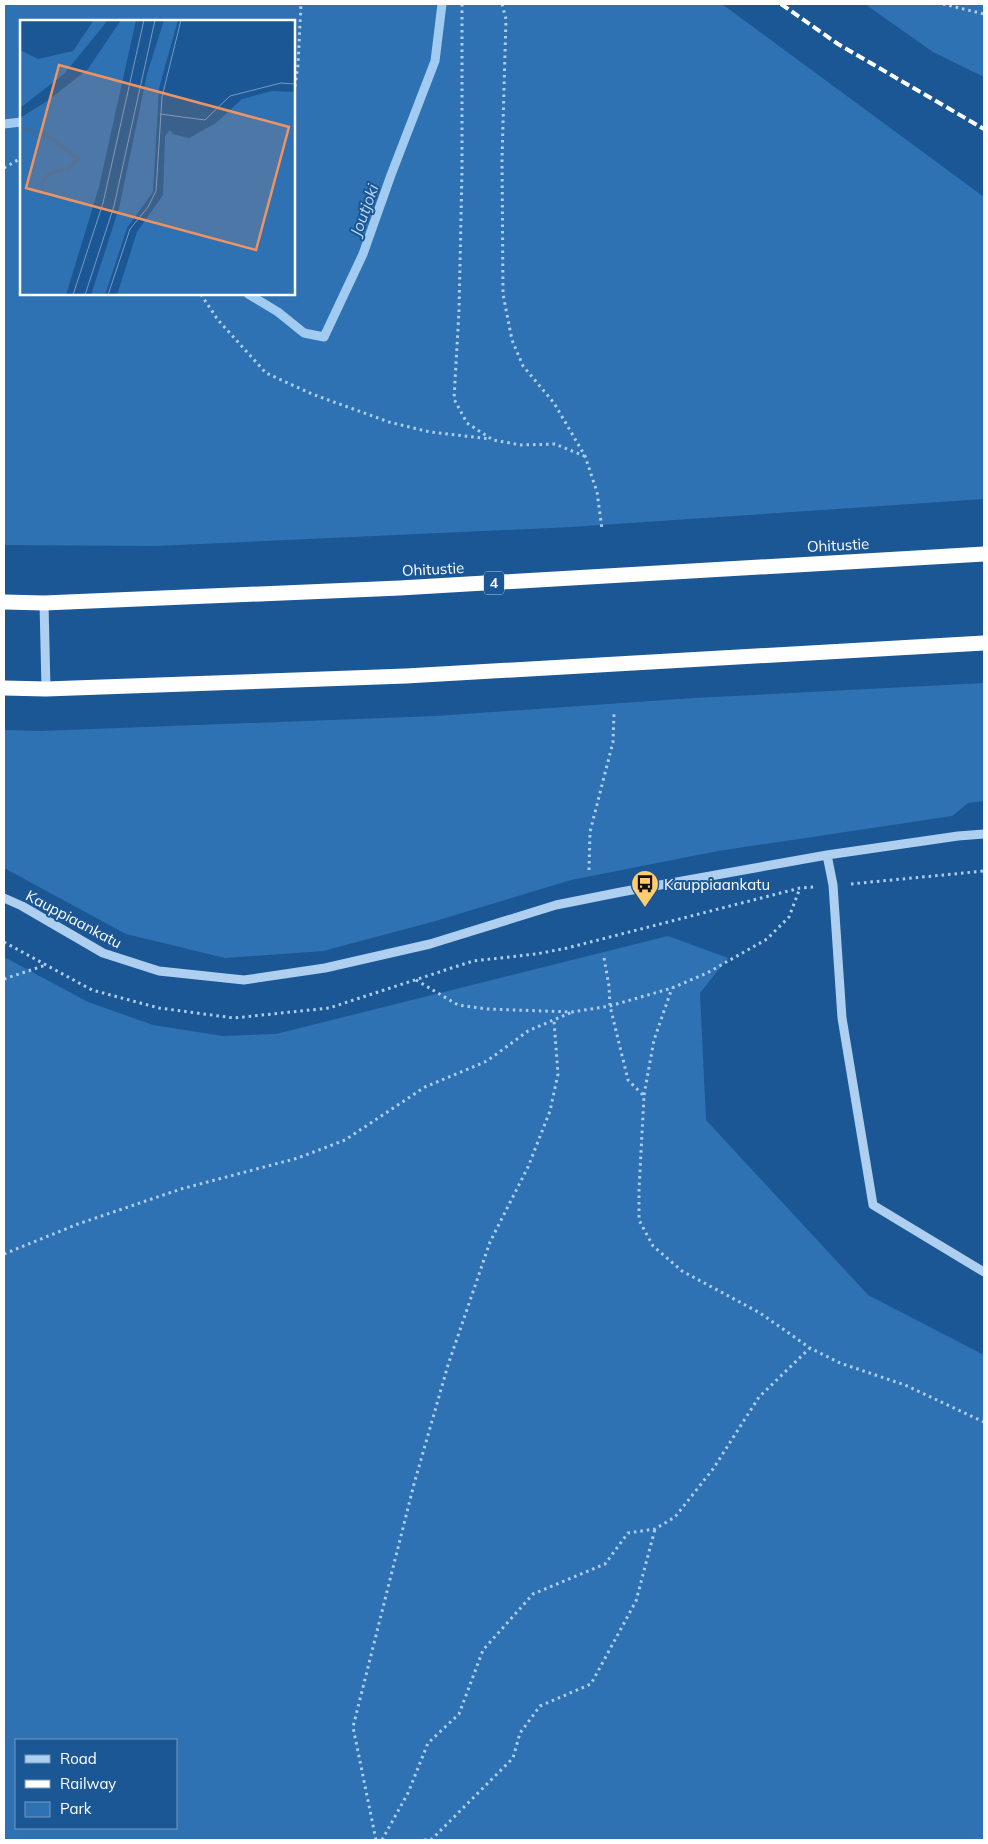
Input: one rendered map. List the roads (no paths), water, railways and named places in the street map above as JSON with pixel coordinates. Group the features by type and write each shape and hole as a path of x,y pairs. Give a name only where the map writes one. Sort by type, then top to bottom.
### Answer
{"highway":[{"name":"Ohitustie","path":"4,602 410,588 984,554"},
{"path":"4,688 46,689 406,676 984,643"}],"street":[{"path":"44,602 46,689"},
{"name":"Kauppiaankatu","path":"4,898 22,906 103,953 159,971 244,980 325,968 420,946 548,908 593,898 827,855 948,837 984,834"},
{"path":"827,855 833,885 842,1018 873,1204 984,1272"}],"waterway":[{"name":"Joutjoki","path":"250,295 278,312 304,333 324,337 363,254 435,61 442,4"},
{"path":"4,124 20,122"}],"railway":[{"path":"781,4 838,44 984,129"}],"place":[{"name":"Kauppiaankatu","path":"645,908"}]}
